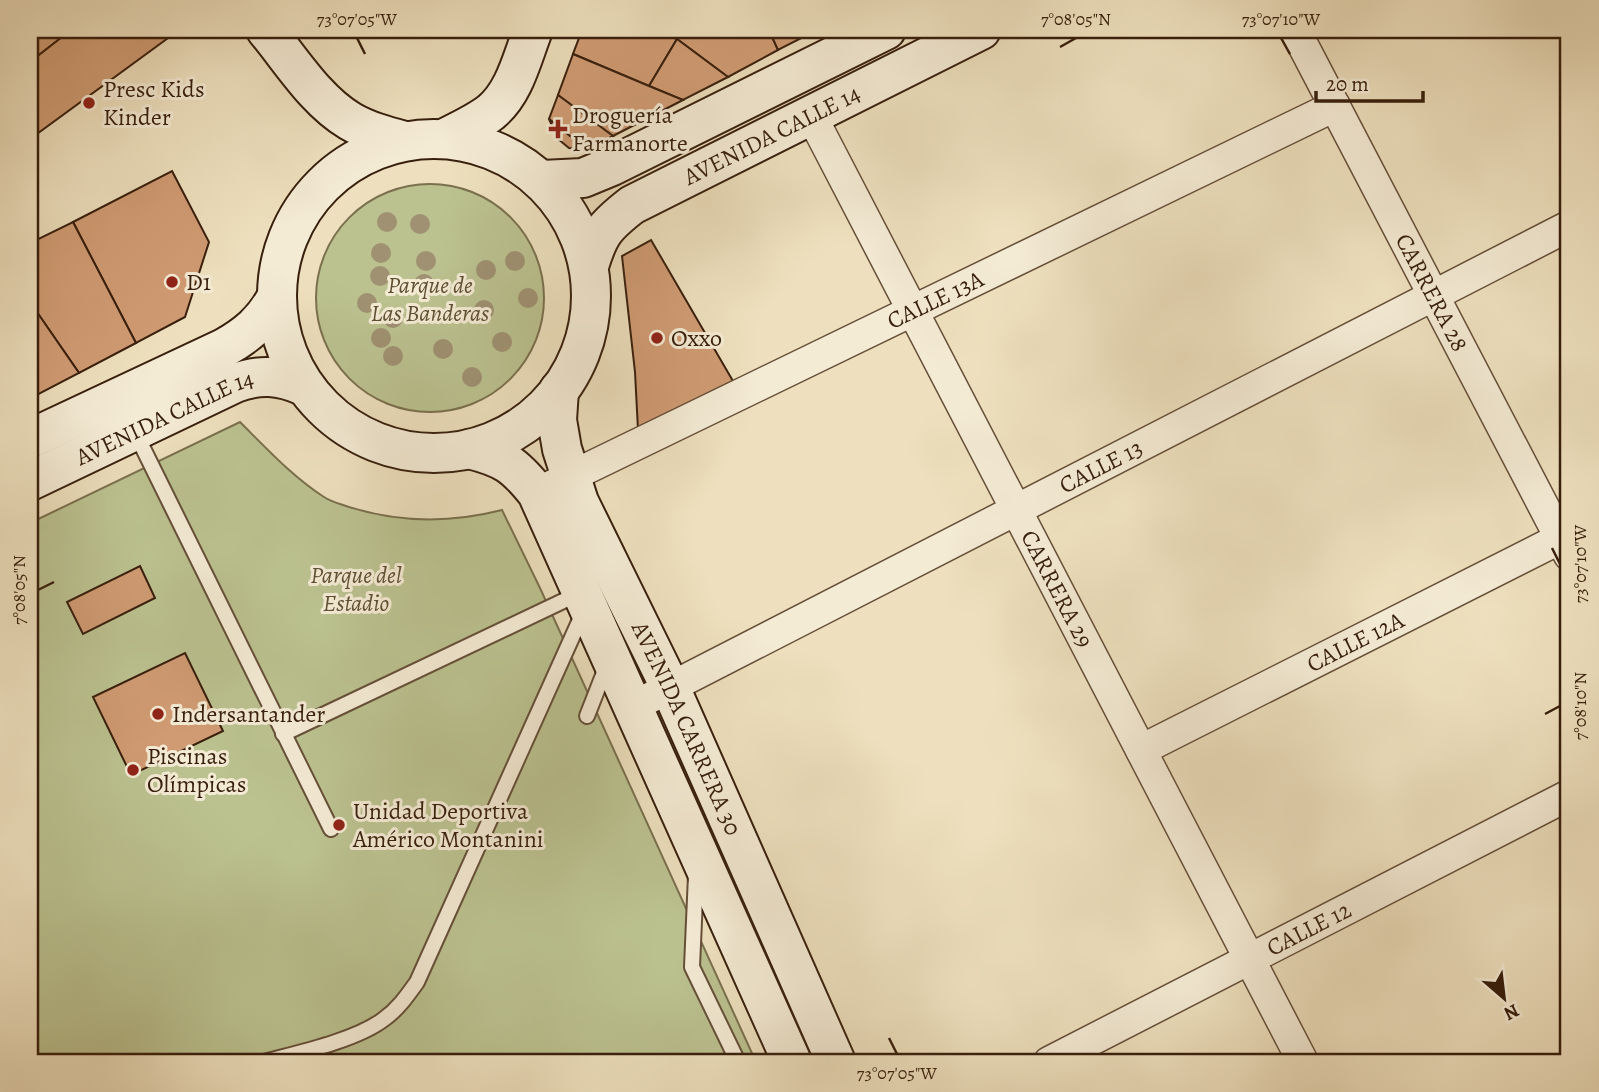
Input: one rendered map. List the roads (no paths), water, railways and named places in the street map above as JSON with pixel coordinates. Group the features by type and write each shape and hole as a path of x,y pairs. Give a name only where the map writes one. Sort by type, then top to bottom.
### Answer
{"main road":[{"path":"266,30 322,97 339,113 375,132 405,141"},
{"path":"443,139 492,111 502,99 512,85 533,30"},
{"name":"AVENIDA CALLE 14","path":"542,180 583,178 612,166 886,30"},
{"name":"AVENIDA CALLE 14","path":"589,266 597,240 609,223 632,205 981,30"},
{"path":"443,139 469,142 493,150 519,163 542,180 563,205 579,234 589,266 591,310 581,352 559,390 540,412 493,441 469,449 431,453 394,448 359,435 328,413 304,386 285,347 278,323 276,298 281,255 299,214 327,181 363,155 405,141 443,139"},
{"name":"AVENIDA CALLE 14","path":"30,439 224,348 253,330 268,313 276,298"},
{"name":"AVENIDA CALLE 14","path":"37,466 134,431 251,377 273,376 304,386"},
{"name":"AVENIDA CARRERA 30","path":"559,390 558,420 562,449 554,485 584,599 792,1062"},
{"name":"AVENIDA CARRERA 30","path":"469,449 496,456 519,471 554,485 579,502 670,687 836,1062"}],"street":[{"name":"CARRERA 28","path":"1295,30 1566,542"},
{"name":"CALLE 13A","path":"554,485 1335,106"},
{"name":"CARRERA 29","path":"811,115 1303,1062"},
{"name":"CALLE 13","path":"632,706 1569,226"},
{"name":"CALLE 12A","path":"1141,750 1566,542"},
{"name":"CALLE 12","path":"1049,1062 1569,795"}],"lane":[{"path":"134,431 331,829"},
{"path":"284,734 584,599"},
{"path":"264,1062 321,1047 382,1021 402,1003 417,982 584,599"},
{"path":"587,716 610,657"},
{"path":"697,849 692,967 738,1062"}],"place":[{"name":"Presc Kids Kinder","path":"89,103"},
{"name":"Droguería Farmanorte","path":"558,129"},
{"name":"D1","path":"172,282"},
{"name":"Oxxo","path":"657,338"},
{"name":"Indersantander","path":"158,714"},
{"name":"Piscinas Olímpicas","path":"133,770"},
{"name":"Unidad Deportiva Américo Montanini","path":"339,825"}],"park label":[{"name":"Parque de Las Banderas","path":"430,299"},
{"name":"Parque del Estadio","path":"356,589"}]}
